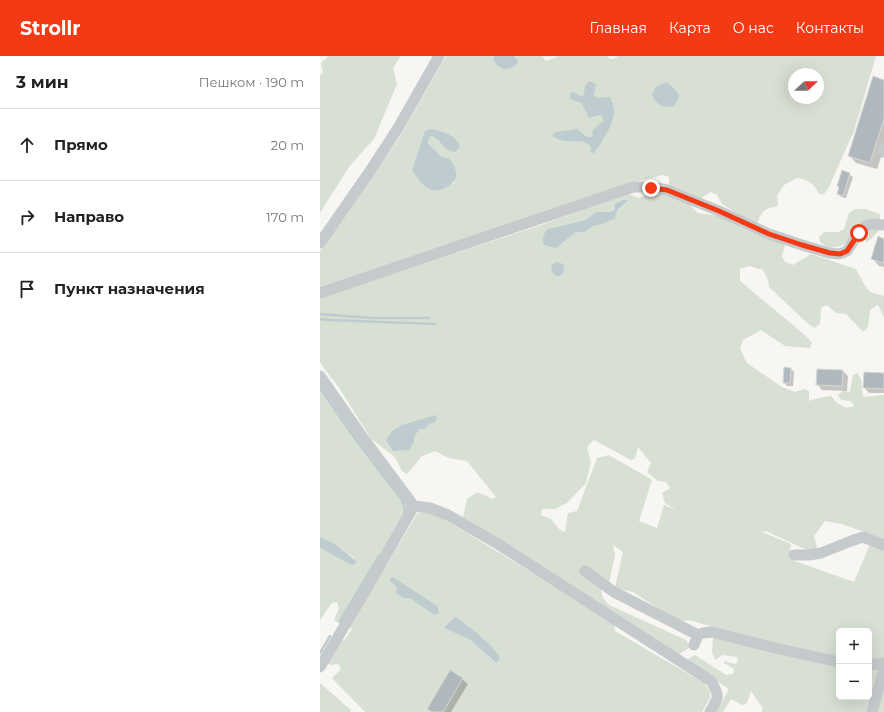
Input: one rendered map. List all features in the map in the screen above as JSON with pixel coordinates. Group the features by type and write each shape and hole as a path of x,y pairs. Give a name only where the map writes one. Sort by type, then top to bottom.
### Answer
{"lane":[{"path":"320,243 398,128 439,56"},
{"path":"320,294 633,187 667,190 719,211 769,234 830,253 840,254 847,251 865,226 872,224 884,225"},
{"path":"320,376 361,435 414,506 430,508 454,518 498,544 711,681 717,690 718,699 710,712"},
{"path":"320,667 414,506"},
{"path":"794,555 821,553 862,537 884,545"},
{"path":"585,571 614,592 696,640 703,633 712,632 836,661"},
{"path":"872,665 884,663"},
{"path":"872,712 884,669"}],"shaded area":[{"path":"328,56 401,56 393,68 397,84 374,139 349,167 320,213 320,75 323,73 321,64 322,61"},
{"path":"446,56 494,56 493,59 518,61 514,56 542,56 546,61 557,56 607,56 610,59 614,59 618,56 876,56 854,131 828,189 824,194 819,194 811,183 797,178 784,185 777,195 778,206 764,211 757,224 747,220 722,204 717,195 711,192 701,198 669,186 669,177 663,175 630,183 320,291 320,251 399,138","holes":["596,86 594,95 597,98 601,98 614,112 606,135 596,151 591,153 591,147 588,144 579,141 563,141 553,137 581,133 590,137 593,136 604,121 601,116 598,115 593,118 587,115 581,103 574,101 574,92 582,96","429,129 443,146 431,136 428,143 441,156 450,159 455,167 457,177 453,184 412,170"]},
{"path":"494,56 514,56 518,61 517,64 511,68 503,69 497,65 493,59"},
{"path":"588,82 592,82 596,85 594,95 597,98 610,97 614,111 609,128 594,153 591,153 591,147 588,144 579,141 563,141 553,137 553,134 556,132 577,129 586,136 590,137 593,136 592,132 598,125 604,121 601,116 589,118 581,103 570,98 570,93 574,92 582,96"},
{"path":"667,82 679,94 678,100 674,106 666,107 658,104 652,95 656,87"},
{"path":"429,129 443,132 452,136 460,147 455,152 451,151 431,136 429,138 428,143 441,156 450,159 455,167 457,177 450,185 439,190 430,189 418,179 412,170 425,131"},
{"path":"659,191 688,203 698,213 720,216 746,230 785,245 782,256 785,262 793,265 811,254 856,269 870,292 884,296 884,317 878,305 870,310 868,327 863,332 846,314 836,313 827,305 821,308 820,324 814,328 769,287 768,280 763,270 749,266 740,269 740,281 805,335 812,343 810,348 785,346 761,330 743,340 740,349 747,363 782,387 795,392 804,389 809,391 809,401 831,396 837,403 846,408 854,406 851,401 841,400 838,395 843,391 850,392 853,375 857,373 861,379 863,397 884,395 884,539 842,524 825,521 814,536 817,547 813,553 766,531 762,532 791,544 789,559 854,582 870,544 884,549 884,712 762,712 762,707 751,691 747,703 742,705 731,699 723,712 716,712 729,689 689,663 689,658 695,655 726,675 733,674 734,669 724,663 724,661 735,664 738,662 737,657 722,655 715,660 712,652 713,638 750,639 690,620 684,621 682,624 633,592 615,588 623,552 613,545 615,555 608,588 601,589 603,598 609,605 686,640 690,647 678,655 463,517 467,499 477,492 493,499 496,497 467,461 449,458 435,451 422,456 407,474 402,471 395,457 371,439 340,389 320,362 320,298 541,225 627,193 638,198","holes":["629,201 603,224 593,226 585,232 576,232 556,248 548,229 585,220 596,212 609,212","429,424 425,429 420,429 414,437 402,425","594,440 631,460 635,459 638,447 651,463 647,472 658,481 666,482 670,488 662,493 665,503 676,510 664,505 657,528 639,521 652,480 609,455 597,458 577,511 568,513 565,532 560,530 551,519 541,515 542,509 555,509 567,503 586,483 591,462 587,447"]},
{"path":"623,200 629,200 617,211 615,218 603,224 593,226 585,232 576,232 556,248 544,245 543,236 548,229 585,220 596,212 609,212 614,210 615,204"},
{"path":"855,209 865,209 880,214 880,219 872,219 841,246 829,248 820,242 819,237 824,232 838,232 844,229 849,213"},
{"path":"868,228 880,230 866,242 863,234"},
{"path":"557,262 563,264 564,266 564,271 560,276 556,276 551,270 552,265"},
{"path":"320,381 411,507 340,624 334,620 339,608 337,602 332,603 320,620 320,548 349,564 355,559 335,544 320,537"},
{"path":"436,415 437,419 435,422 429,424 425,429 420,429 414,437 414,442 409,450 393,451 386,440 392,431 402,425"},
{"path":"424,511 436,514 614,623 615,631 704,683 710,691 710,698 702,712 443,712 450,670 427,709 432,712 365,712 332,678 341,669 338,664 331,665 326,663 339,638 344,641 352,629 350,626 417,514","holes":["455,616 495,663 470,640 444,628"]},
{"path":"320,537 335,544 355,560 356,563 353,565 349,564 320,548"},
{"path":"393,577 437,606 439,613 434,615 410,598 403,598 396,593 397,587 390,581 390,578"},
{"path":"455,616 493,648 500,659 496,663 470,640 444,628"},
{"path":"320,683 351,710 351,712 320,712"}],"building":[{"path":"873,76 884,80 884,119 870,163 848,156"},
{"path":"842,170 850,173 843,196 837,194 839,187 837,186"},
{"path":"878,236 884,239 884,263 871,259"},
{"path":"784,367 791,368 790,383 783,383"},
{"path":"817,369 843,370 842,386 816,385"},
{"path":"864,372 884,373 884,389 863,388"},
{"path":"450,670 463,678 443,712 432,712 427,709"}],"waterway":[{"path":"320,314 371,318 429,318"},
{"path":"320,319 435,324"},
{"path":"320,388 356,440 402,500 405,508 404,514"},
{"path":"340,621 379,556"},
{"path":"320,653 330,636"}],"route":[{"path":"651,188 667,190 719,211 769,234 830,253 840,254 847,251 859,233"}]}
